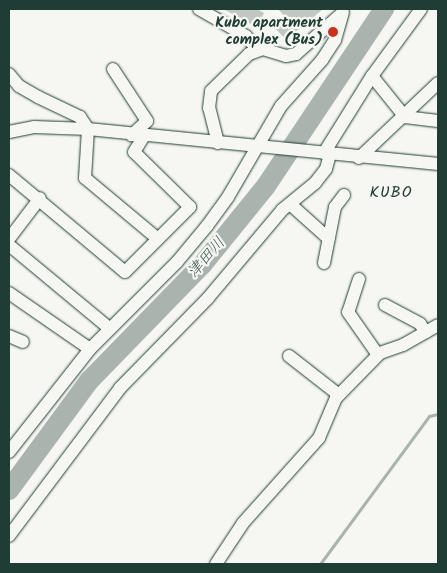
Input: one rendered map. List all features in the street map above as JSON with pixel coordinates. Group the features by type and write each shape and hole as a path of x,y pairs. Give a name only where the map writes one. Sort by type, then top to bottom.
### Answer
{"street":[{"path":"199,9 246,36 257,49 286,56 296,54 344,10"},
{"path":"9,536 120,388 208,298 267,226 315,184 326,169 327,154 372,76 421,9"},
{"path":"9,452 90,349 177,262 207,226 258,147 281,106 304,84 335,40 344,10"},
{"path":"218,143 209,108 211,90 257,49"},
{"path":"9,175 40,198 126,272 190,207 134,152 138,136 147,121 113,69"},
{"path":"9,74 19,86 38,98 80,117 88,129 85,178 158,239"},
{"path":"372,76 405,117 438,121"},
{"path":"359,158 405,117 438,84"},
{"path":"9,132 34,126 88,129 138,136 438,164"},
{"path":"324,264 335,207 344,195"},
{"path":"9,239 40,198"},
{"path":"290,204 328,239"},
{"path":"9,245 110,329"},
{"path":"359,279 348,312 378,355"},
{"path":"9,293 90,349"},
{"path":"386,305 420,324 426,332"},
{"path":"216,564 244,523 319,438 339,396 378,355 438,325"},
{"path":"9,336 23,342"},
{"path":"289,356 339,396"}],"building":[{"path":"223,9 257,9 264,13 257,27"},
{"path":"278,9 323,9 286,40 275,28 287,19"}],"waterway":[{"name":"津田川","path":"9,490 89,381 202,265 266,186 384,9"},
{"path":"320,564 429,416 438,414"}],"place":[{"name":"Kubo apartment complex (Bus)","path":"333,32"}],"district":[{"name":"KUBO","path":"391,193"}]}
